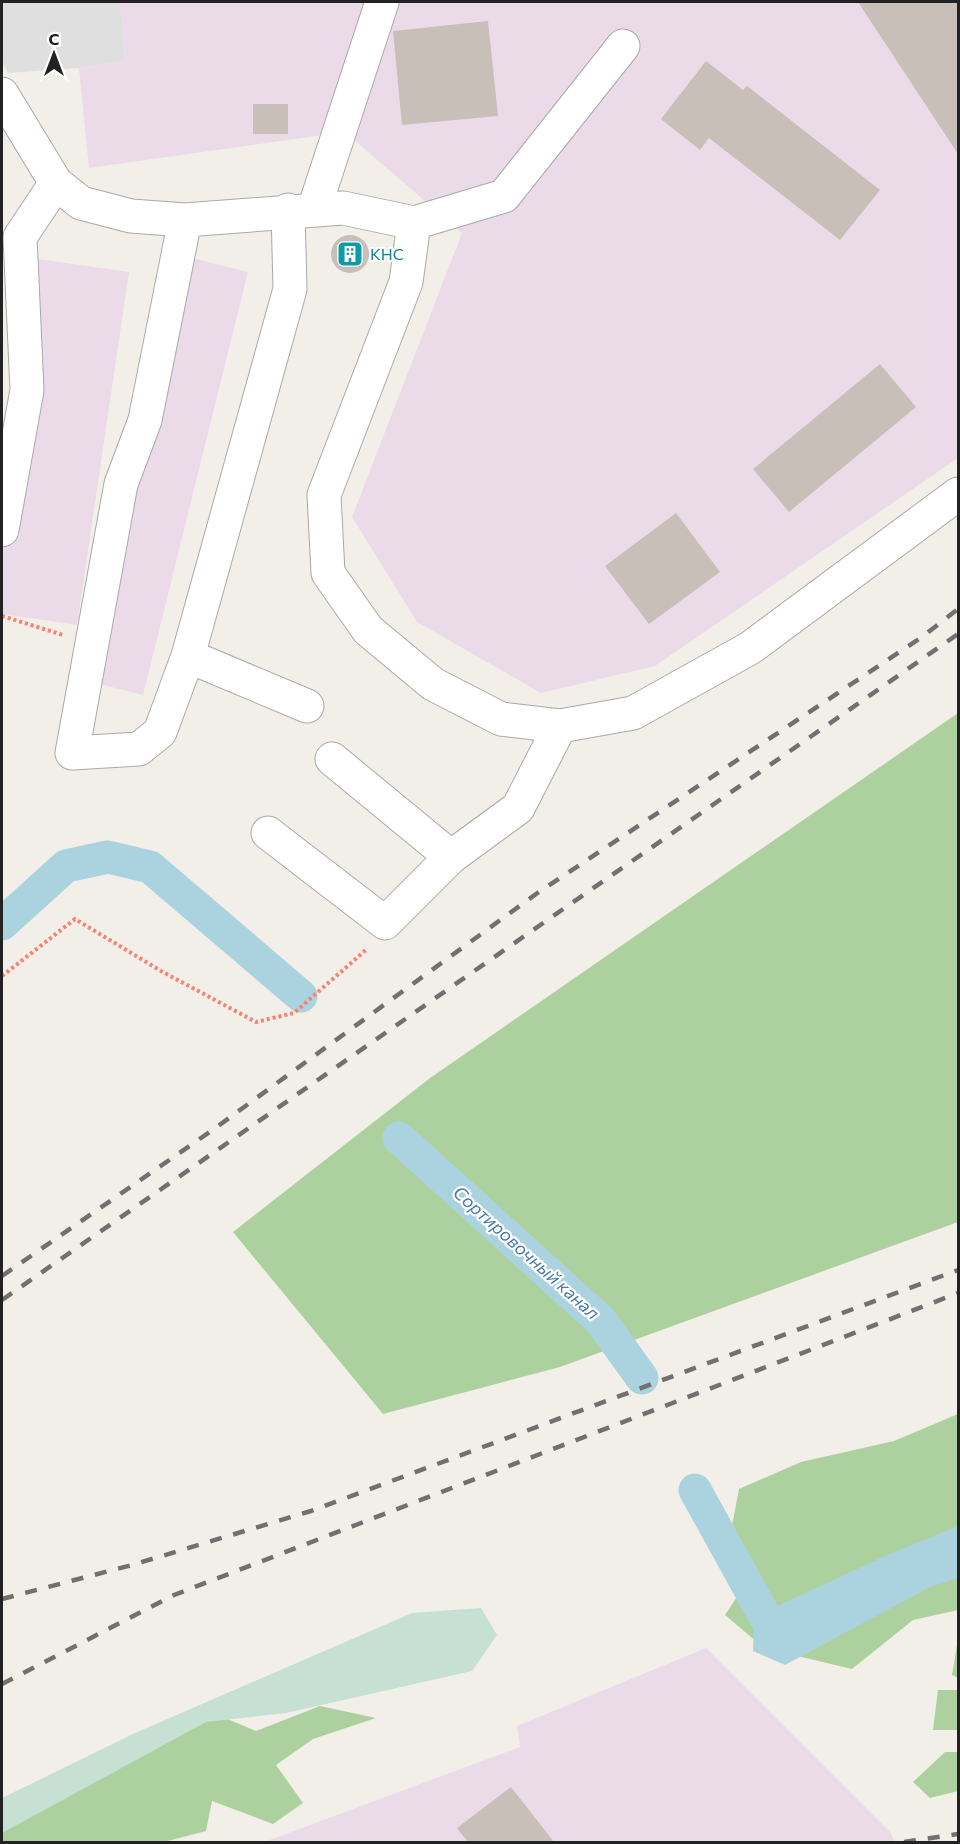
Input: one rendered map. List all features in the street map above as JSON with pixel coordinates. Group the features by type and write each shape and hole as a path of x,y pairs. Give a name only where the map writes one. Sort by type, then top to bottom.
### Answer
{"lane":[{"path":"185,220 145,420 121,484 72,753 139,750 160,732 188,656 290,289 301,209 382,2"},
{"path":"2,94 56,183 81,203 131,216 185,220 301,209 343,208 414,223 504,195 623,46"},
{"path":"2,530 27,390 20,237 56,183"},
{"path":"414,223 406,282 324,495 328,573 368,630 433,684 501,719 560,726 633,712 750,648 958,494"},
{"path":"188,656 307,706"},
{"path":"268,833 385,922 451,857 518,808 560,726"},
{"path":"332,759 451,857"}],"path":[{"path":"2,616 92,644"},
{"path":"2,976 75,919 161,971 256,1022 294,1013 363,955 385,922"}],"shaded area":[{"path":"2,2 121,2 125,61 79,68 8,73 2,61"},
{"path":"121,2 958,2 958,458 655,666 541,693 417,622 352,517 462,233 345,132 89,168 79,68 125,61"},
{"path":"184,256 248,272 143,695 79,679"},
{"path":"38,259 129,272 77,625 2,614 2,511"},
{"path":"706,1648 890,1832 895,1842 264,1842 520,1747 517,1726"}],"green space":[{"path":"958,713 958,1222 560,1367 383,1414 233,1232 430,1078"},
{"path":"958,1414 958,1610 913,1620 852,1669 764,1648 725,1615 746,1583 732,1559 732,1526 739,1489 801,1462 894,1441"},
{"path":"481,1608 497,1635 472,1671 286,1713 206,1722 2,1833 2,1798 135,1733 412,1613"},
{"path":"958,1639 958,1678 952,1675"},
{"path":"938,1690 958,1690 958,1730 933,1730"},
{"path":"320,1706 376,1718 313,1739 276,1765 303,1803 273,1824 212,1801 206,1831 164,1842 2,1842 2,1828 199,1707 256,1731"},
{"path":"945,1752 958,1752 958,1791 930,1798 913,1782"}],"water":[{"path":"958,1526 958,1578 930,1587 785,1665 753,1651 754,1617 885,1556"}],"building":[{"path":"858,2 958,2 958,154"},
{"path":"488,21 498,116 402,125 393,31"},
{"path":"706,61 743,90 747,86 880,190 840,240 709,138 700,150 661,119"},
{"path":"253,104 288,104 288,134 253,134"},
{"name":"КНС","path":"350,235 363,241 369,254 363,267 350,273 337,267 331,254 337,241"},
{"path":"880,364 916,407 789,512 753,469"},
{"path":"676,513 720,572 649,624 605,566"},
{"path":"511,1787 554,1842 468,1842 457,1828"}],"waterway":[{"name":"Сортировочный канал","path":"2,924 66,866 108,857 150,867 301,996"},
{"name":"Сортировочный канал","path":"399,1138 601,1321 642,1378"},
{"name":"Сортировочный канал","path":"695,1490 779,1642 789,1637"}],"railway":[{"path":"2,1276 214,1129 536,894 922,637 958,609"},
{"path":"2,1300 958,634"},
{"path":"2,1599 132,1565 311,1511 958,1270"},
{"path":"2,1684 174,1595 958,1293"},
{"path":"904,1842 958,1834"}],"place":[{"name":"КНС","path":"350,254"}]}
